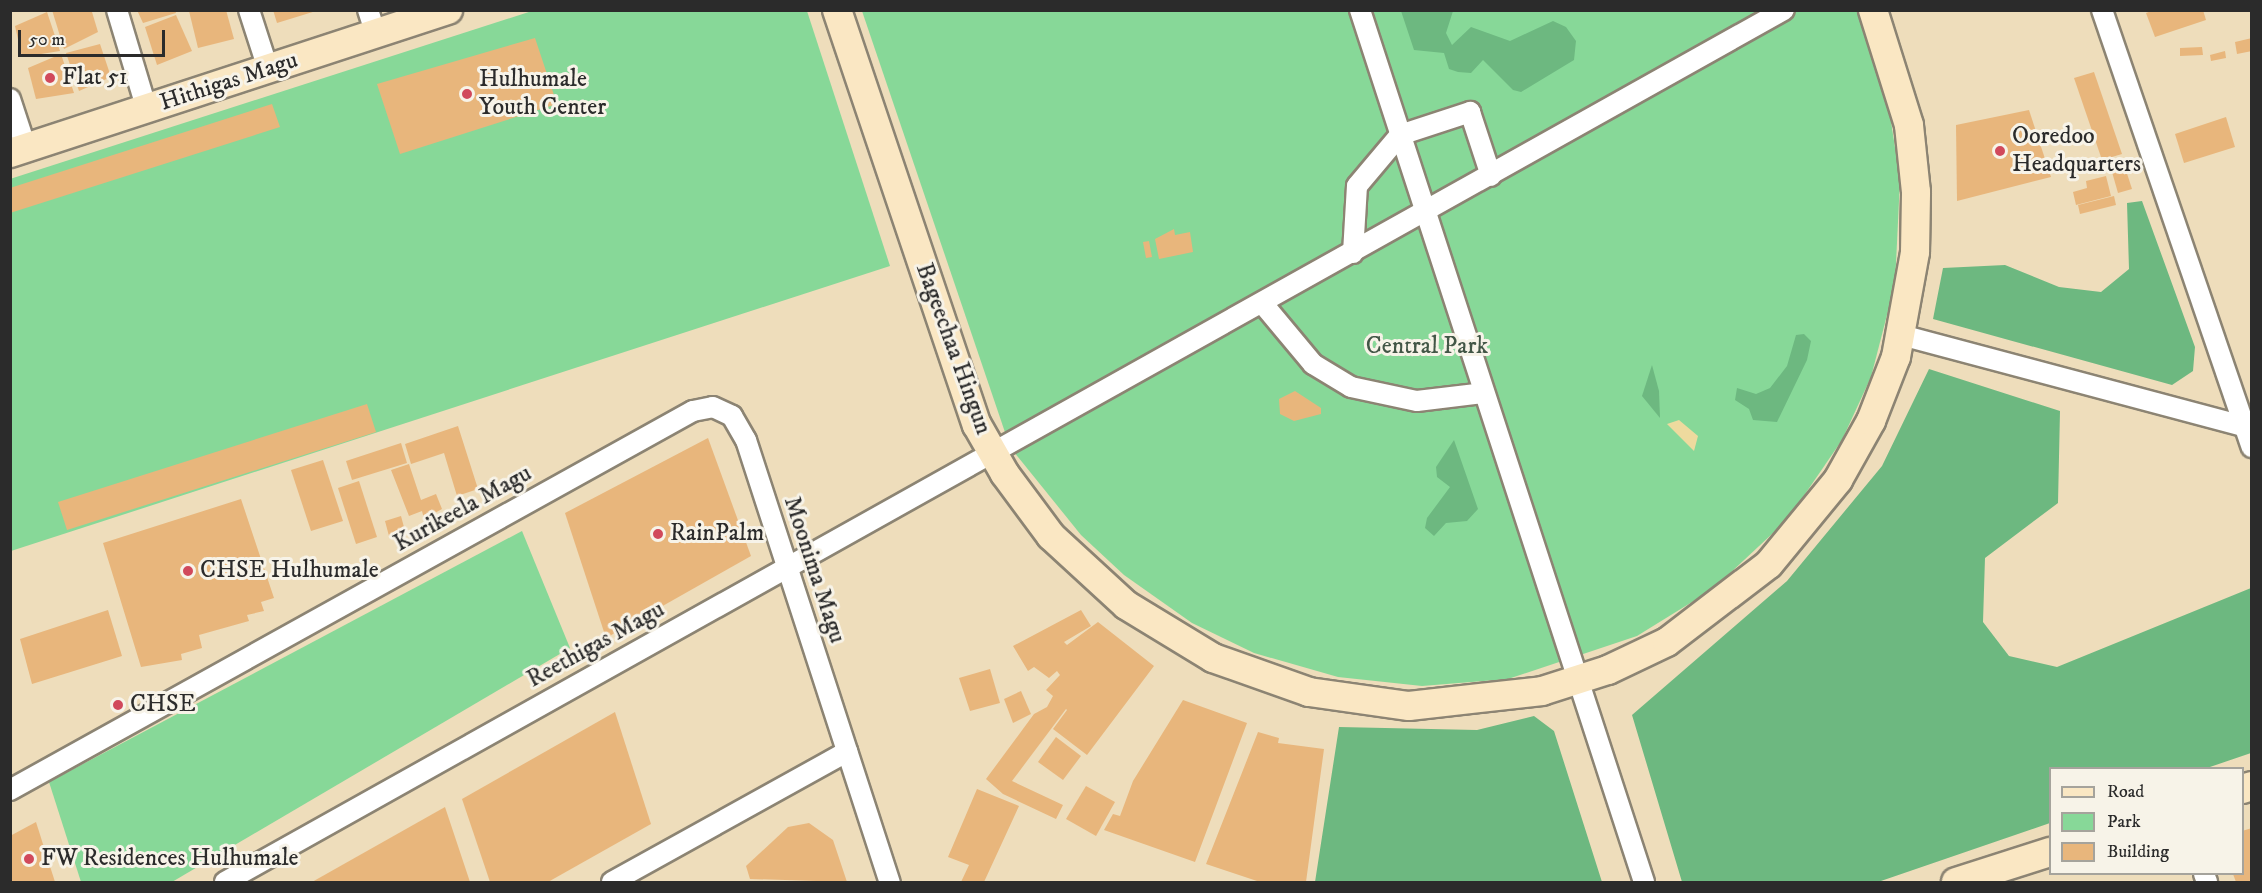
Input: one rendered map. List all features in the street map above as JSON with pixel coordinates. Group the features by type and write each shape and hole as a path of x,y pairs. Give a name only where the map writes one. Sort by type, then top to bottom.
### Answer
{"street":[{"path":"117,10 147,110"},
{"path":"249,10 268,69"},
{"name":"Hithigas Magu","path":"18,150 268,69 372,22 448,10"},
{"name":"Bageechaa Hingun","path":"837,10 955,369 992,453 1042,525 1099,584 1182,643 1244,672 1309,692 1409,706 1511,698 1576,681 1639,656 1706,617 1798,534 1856,451 1901,335 1915,243 1914,165 1902,92 1873,10"},
{"path":"1360,10 1576,681 1644,882"},
{"name":"Reethigas Magu","path":"225,882 1263,304 1784,10"},
{"path":"2102,10 2252,447"},
{"path":"10,99 18,150"},
{"path":"1353,253 1357,186 1400,135 1470,112 1491,176"},
{"path":"1263,304 1313,364 1351,387 1417,400 1483,393"},
{"path":"1901,335 2244,426"},
{"name":"Moonima Magu","path":"723,408 746,440 890,882"},
{"name":"Kurikeela Magu","path":"10,790 693,411 723,408"},
{"path":"612,882 847,752"},
{"path":"1956,882 2011,874 2049,853"}],"green space":[{"path":"532,11 807,11 890,266 11,551 10,179"},
{"name":"Central Park","path":"862,11 1858,11 1888,102 1900,180 1895,284 1871,377 1842,440 1788,519 1713,589 1637,636 1508,679 1422,686 1338,677 1254,653 1192,623 1124,575 1081,535 1010,447"},
{"path":"1401,11 1453,11 1446,33 1452,45 1471,27 1510,41 1553,21 1566,27 1576,41 1574,60 1521,92 1513,90 1483,60 1471,73 1458,72 1449,69 1444,53 1414,50"},
{"path":"2142,201 2195,347 2193,371 2172,385 1933,319 1943,268 2005,265 2059,287 2101,292 2129,269 2127,203"},
{"path":"1804,334 1811,341 1807,360 1777,422 1753,420 1749,409 1735,400 1737,388 1756,394 1770,388 1787,366 1796,335"},
{"path":"1652,365 1659,391 1660,418 1642,396"},
{"path":"1929,369 2060,411 2058,503 1985,558 1983,622 2009,656 2057,667 2251,588 2251,753 2210,767 2049,767 2049,823 1878,882 1682,882 1632,715 1787,581 1882,466"},
{"path":"1454,440 1478,509 1467,521 1446,523 1434,536 1425,528 1427,518 1450,487 1437,477 1436,467"},
{"path":"522,531 570,648 172,882 81,882 49,782"},
{"path":"1534,716 1554,731 1602,882 1315,882 1339,727 1477,730"}],"sand":[{"path":"1679,420 1698,436 1694,451 1667,424"}],"building":[{"path":"52,10 92,12 98,32 64,49"},
{"path":"137,10 175,10 176,13 143,23"},
{"path":"226,10 234,39 198,48 189,11"},
{"path":"273,10 316,10 316,11 277,23"},
{"path":"2154,10 2203,10 2206,20 2155,37 2146,13"},
{"path":"47,12 60,51 22,57 15,26"},
{"path":"176,15 192,51 157,65 145,27"},
{"name":"Hulhumale Youth Center","path":"535,38 557,104 400,154 377,84"},
{"path":"2252,38 2252,51 2237,54 2235,42"},
{"path":"100,44 111,77 79,91 66,53"},
{"path":"2202,47 2203,55 2180,56 2180,48"},
{"path":"2225,51 2226,58 2211,61 2210,55"},
{"name":"Flat 51","path":"61,54 74,93 36,99 28,68"},
{"path":"2094,72 2122,154 2102,160 2074,78"},
{"path":"272,104 280,127 10,213 10,188"},
{"name":"Ooredoo Headquarters","path":"2029,110 2051,177 1957,201 1956,125"},
{"path":"2226,117 2235,147 2184,163 2175,134"},
{"path":"2123,161 2132,189 2118,193 2110,165"},
{"path":"2106,176 2111,196 2076,205 2073,192 2087,188 2086,181"},
{"path":"2114,196 2116,205 2080,214 2078,205"},
{"path":"1174,229 1175,235 1190,232 1193,252 1159,259 1155,239"},
{"path":"1149,241 1152,257 1146,258 1143,242"},
{"path":"1295,391 1321,408 1321,414 1294,421 1280,414 1279,399"},
{"path":"367,404 376,432 67,530 58,502"},
{"path":"458,426 478,489 457,496 444,453 411,464 405,444"},
{"name":"RainPalm","path":"708,438 751,556 606,638 565,513"},
{"path":"401,443 407,463 352,480 346,461"},
{"path":"323,460 343,521 311,531 291,470"},
{"path":"409,464 421,500 436,494 442,509 424,519 422,511 409,516 391,470"},
{"path":"359,481 377,537 356,544 338,488"},
{"name":"CHSE Hulhumale","path":"241,499 274,598 261,602 264,611 247,615 249,621 199,635 202,648 181,654 182,660 141,667 103,543"},
{"path":"401,516 405,531 389,536 385,521"},
{"path":"108,610 122,656 32,684 20,639"},
{"path":"1081,610 1091,626 1064,642 1067,645 1098,622 1154,666 1087,755 1053,729 1066,709 1012,781 1063,805 1056,819 1003,794 986,779 1034,714 1047,707 1053,696 1046,690 1060,675 1057,671 1049,678 1034,667 1028,671 1013,646"},
{"path":"990,669 1000,703 970,711 959,678"},
{"path":"1021,691 1031,714 1013,723 1004,699"},
{"path":"1183,700 1247,723 1195,862 1104,830 1113,814 1120,816 1133,781"},
{"path":"615,712 651,824 548,882 490,882 462,799"},
{"path":"1258,732 1279,738 1278,743 1324,749 1306,882 1260,882 1206,864"},
{"path":"1056,737 1081,756 1063,780 1038,762"},
{"path":"1086,786 1115,802 1096,836 1066,819"},
{"path":"977,789 1019,806 984,882 961,882 969,865 948,857"},
{"path":"445,807 470,882 312,882"},
{"name":"FW Residences Hulhumale","path":"36,822 55,882 10,882 10,836"},
{"path":"809,823 833,840 847,882 750,879 746,866 788,827"},
{"path":"2252,828 2252,882 2236,882 2233,875 2244,875 2244,830"}],"place":[{"name":"Flat 51","path":"50,78"},
{"name":"Hulhumale Youth Center","path":"467,94"},
{"name":"Ooredoo Headquarters","path":"2000,151"},
{"name":"RainPalm","path":"658,534"},
{"name":"CHSE Hulhumale","path":"188,571"},
{"name":"CHSE","path":"118,705"},
{"name":"FW Residences Hulhumale","path":"29,859"}]}
